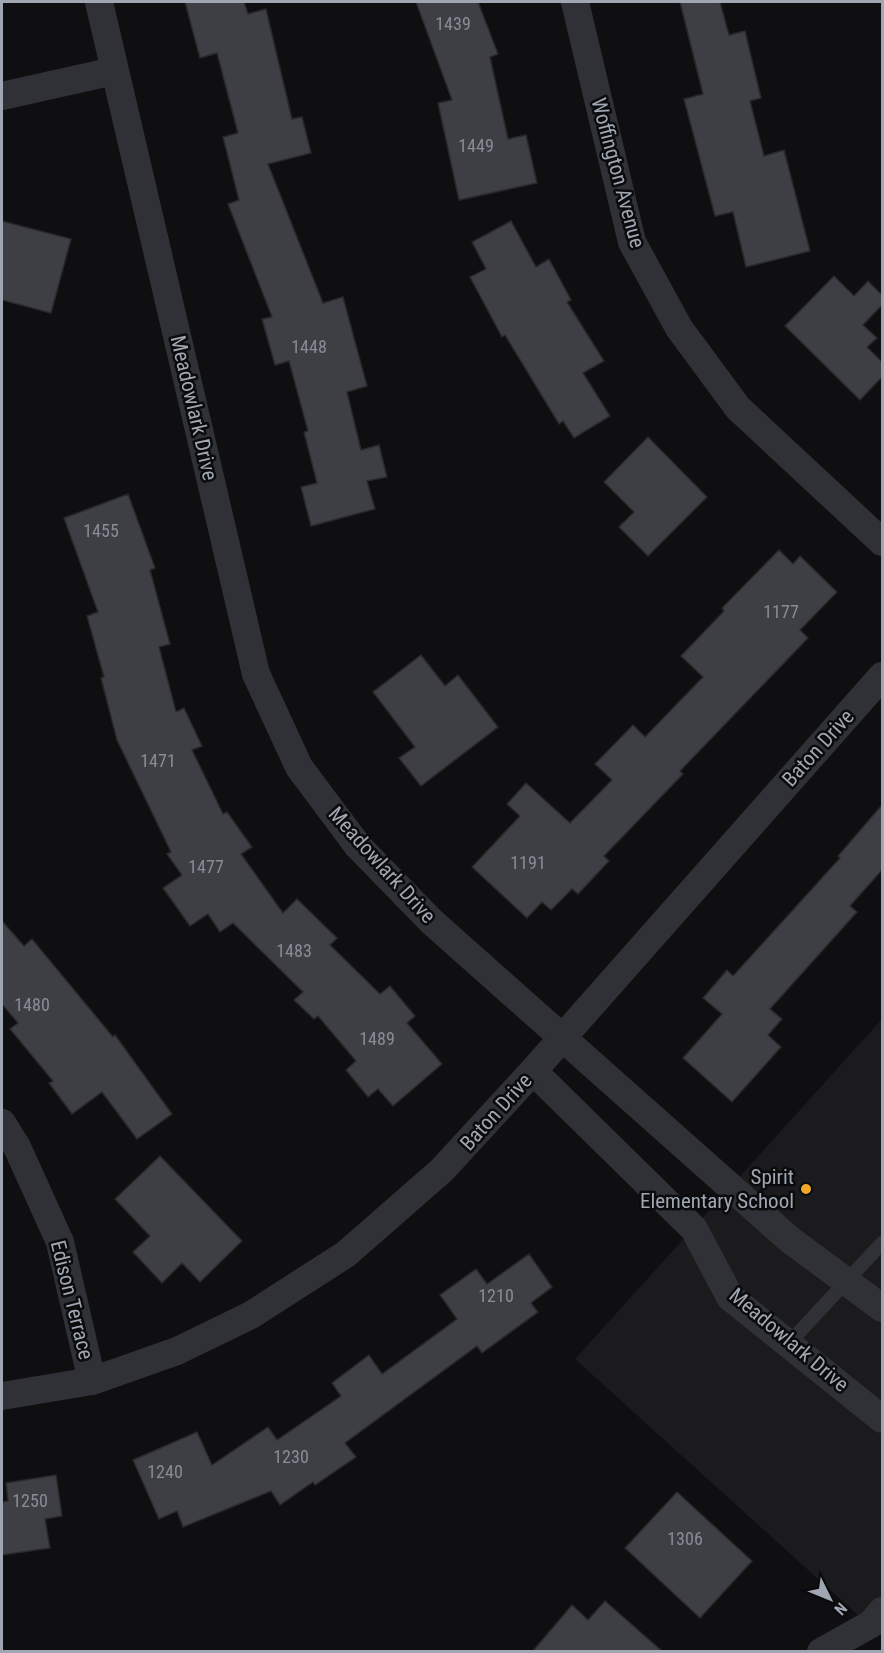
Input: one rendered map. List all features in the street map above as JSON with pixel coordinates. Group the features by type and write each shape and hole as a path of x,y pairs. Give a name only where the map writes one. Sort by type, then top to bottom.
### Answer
{"street":[{"name":"Meadowlark Drive","path":"99,2 256,674 299,767 358,846 431,921 789,1239 882,1308"},
{"name":"Woffington Avenue","path":"575,2 633,242 679,328 738,408 882,542"},
{"path":"2,96 114,71"},
{"name":"Baton Drive","path":"2,1396 92,1381 177,1351 251,1315 346,1254 442,1170 533,1071 882,675"},
{"name":"Meadowlark Drive","path":"533,1071 694,1229 730,1296 882,1419"},
{"name":"Edison Terrace","path":"2,1123 17,1147 60,1242 92,1381"},
{"path":"821,1652 871,1624 882,1611"}],"lane":[{"path":"789,1343 882,1243"}],"shaded area":[{"name":"Spirit Elementary School","path":"882,1019 882,1637 575,1359"}],"building":[{"path":"185,2 244,2 248,14 266,9 292,119 302,117 311,153 268,164 323,303 343,297 367,386 347,392 361,450 379,445 387,477 367,481 375,509 311,526 301,487 317,483 304,432 308,431 289,361 275,365 262,319 272,317 228,204 239,200 223,137 238,133 217,53 200,58"},
{"path":"416,2 478,2 498,54 490,57 508,139 526,135 537,183 459,200 438,103 452,100"},
{"path":"680,2 720,2 729,35 745,31 761,98 750,101 764,156 784,150 810,251 746,267 733,212 715,216 684,99 703,94"},
{"path":"2,221 71,239 51,313 2,300"},
{"path":"511,221 536,267 549,259 571,300 567,302 604,361 583,373 610,416 574,438 563,421 559,424 505,335 502,337 470,277 486,269 472,242"},
{"path":"834,276 854,296 868,281 882,295 882,305 863,325 877,338 867,347 882,362 882,377 860,400 785,326"},
{"path":"648,437 707,497 648,556 619,527 634,512 604,482"},
{"path":"128,494 155,568 150,570 170,644 159,647 176,712 184,708 202,746 192,750 223,814 227,812 252,847 241,854 283,913 297,899 337,938 330,945 380,994 390,986 415,1016 407,1023 442,1064 393,1106 378,1089 368,1097 346,1070 356,1061 318,1016 314,1019 294,1000 303,992 233,923 220,932 208,914 190,926 163,888 182,875 167,854 171,852 117,740 101,678 104,677 87,616 98,612 64,518"},
{"path":"779,550 793,564 800,556 837,592 800,630 808,638 680,771 683,774 604,856 609,861 578,894 572,889 551,910 542,902 527,918 472,867 520,816 507,804 526,783 570,823 612,780 595,764 633,725 645,737 703,677 681,656 724,611 722,608"},
{"path":"421,655 445,686 458,675 498,727 421,786 399,758 415,747 373,692"},
{"path":"882,805 882,870 850,906 857,912 770,1009 782,1019 768,1035 781,1047 732,1102 683,1058 722,1014 703,998 727,970 733,976 840,858 838,856"},
{"path":"2,921 24,946 32,939 113,1037 115,1035 172,1114 137,1139 102,1092 72,1114 49,1083 53,1081 10,1029 18,1023 2,1004"},
{"path":"160,1156 242,1241 200,1282 182,1263 162,1283 133,1252 150,1236 115,1199"},
{"path":"529,1254 552,1287 531,1303 538,1312 482,1353 477,1346 345,1443 356,1457 315,1485 313,1482 280,1505 271,1491 183,1527 177,1511 159,1519 133,1460 197,1432 212,1465 268,1427 277,1440 341,1396 332,1383 369,1355 382,1374 457,1319 440,1295 476,1269 487,1284"},
{"path":"56,1475 62,1516 45,1519 50,1548 2,1555 2,1502 8,1501 6,1483"},
{"path":"677,1492 752,1561 700,1618 625,1548"},
{"path":"605,1601 663,1652 532,1652 572,1605 588,1620"}],"place":[{"name":"Spirit Elementary School","path":"806,1189"}]}
